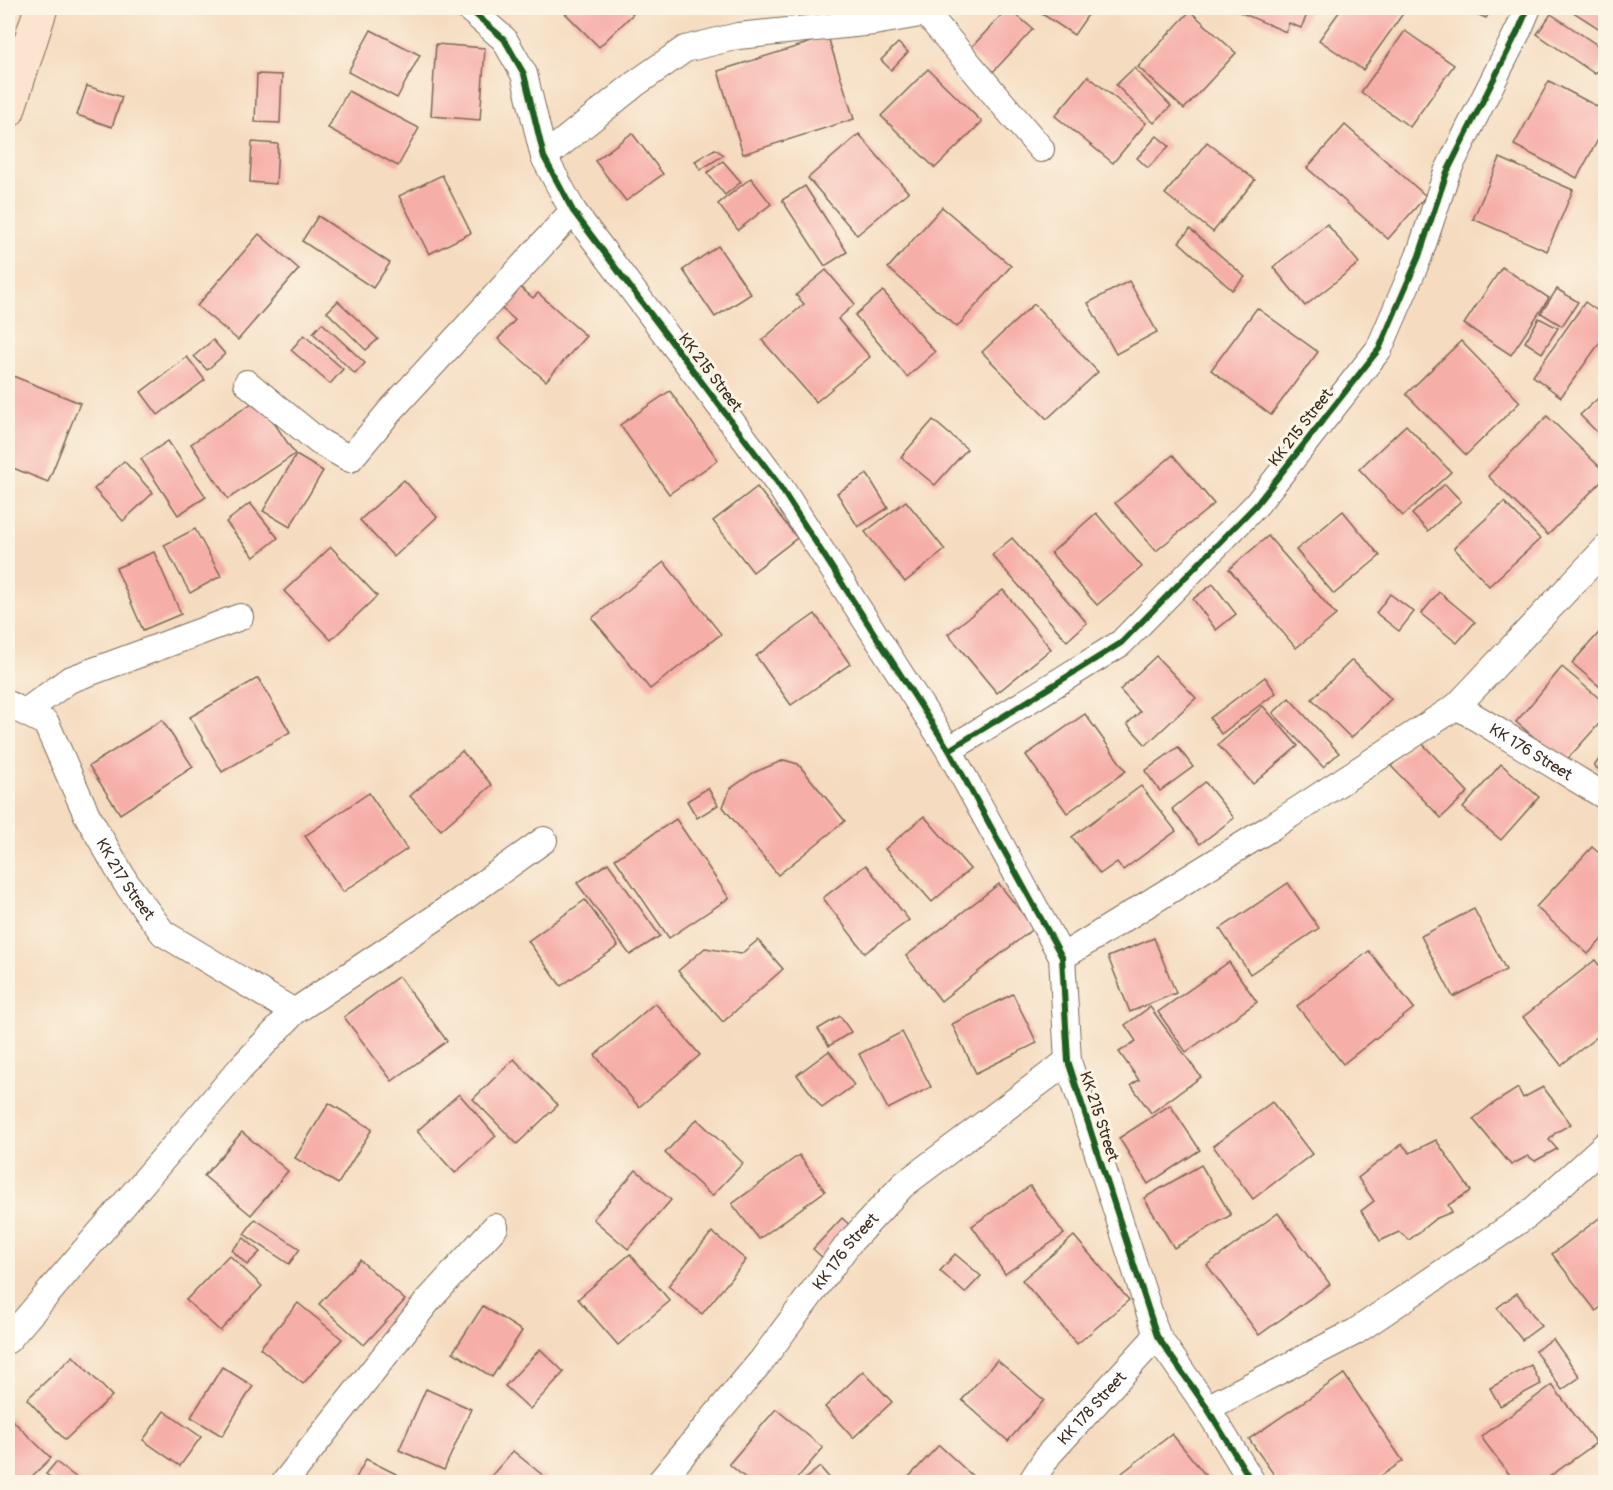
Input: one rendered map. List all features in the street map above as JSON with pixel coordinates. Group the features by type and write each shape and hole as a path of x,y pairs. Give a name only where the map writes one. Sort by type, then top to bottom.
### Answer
{"main road":[{"path":"8,111 41,8"}],"street":[{"name":"KK 215 Street","path":"468,8 504,39 524,74 544,157 573,211 777,482 949,750 1062,957 1068,1061 1158,1336 1207,1408 1252,1482"},
{"name":"KK 215 Street","path":"949,750 1121,643 1256,505 1379,349 1419,256 1447,172 1528,8"},
{"path":"544,157 635,84 685,50 738,36 874,22 931,10 1041,149"},
{"path":"247,382 318,441 350,459 390,411 573,211"},
{"path":"1062,957 1267,830 1457,706 1605,548"},
{"path":"16,708 69,680 240,617"},
{"name":"KK 176 Street","path":"1457,706 1605,797"},
{"name":"KK 217 Street","path":"16,708 46,723 87,814 126,883 163,933 294,1012"},
{"path":"8,1340 240,1070 294,1012 435,918 544,840"},
{"name":"KK 176 Street","path":"660,1482 762,1360 849,1243 903,1185 1068,1061"},
{"path":"1207,1408 1355,1332 1529,1214 1605,1144"},
{"path":"285,1482 426,1302 495,1227"},
{"name":"KK 178 Street","path":"1031,1482 1049,1454 1158,1336"}],"building":[{"path":"565,8 627,8 633,14 599,47 562,10"},
{"path":"1008,8 1033,29 992,73 968,51"},
{"path":"1033,8 1083,8 1090,12 1074,35"},
{"path":"1242,8 1310,8 1301,28 1289,23 1286,32 1237,11"},
{"path":"1342,8 1407,8 1363,70 1319,40"},
{"path":"1463,8 1492,8 1486,18"},
{"path":"1567,8 1606,8 1606,33"},
{"path":"1190,11 1236,53 1184,109 1138,67"},
{"path":"1551,14 1606,51 1606,59 1595,74 1537,34"},
{"path":"371,30 420,55 397,98 348,72"},
{"path":"1405,31 1454,65 1410,127 1361,92"},
{"path":"828,37 854,119 743,154 718,71"},
{"path":"898,43 908,52 891,70 881,60"},
{"path":"436,44 485,48 480,120 431,116"},
{"path":"1134,68 1171,106 1154,123 1116,85"},
{"path":"928,69 982,122 935,168 881,116"},
{"path":"257,74 282,75 280,123 255,122"},
{"path":"1088,76 1146,123 1113,163 1055,116"},
{"path":"1549,81 1606,111 1606,125 1577,178 1514,145"},
{"path":"87,86 122,97 112,127 77,115"},
{"path":"348,91 419,128 398,166 328,128"},
{"path":"1345,125 1426,196 1388,239 1307,168"},
{"path":"632,133 663,174 626,201 595,161"},
{"path":"859,134 908,192 857,235 808,178"},
{"path":"1157,136 1169,146 1148,168 1137,158"},
{"path":"252,142 278,144 276,184 250,182"},
{"path":"1207,142 1255,180 1213,232 1165,194"},
{"path":"715,149 724,155 700,170 695,161"},
{"path":"1500,158 1573,190 1547,251 1473,219"},
{"path":"723,161 741,182 725,195 707,173"},
{"path":"442,175 471,233 429,254 399,196"},
{"path":"751,178 771,204 738,230 718,204"},
{"path":"805,186 847,252 825,266 782,200"},
{"path":"942,207 1011,266 957,327 888,268"},
{"path":"318,216 390,263 373,288 302,241"},
{"path":"1327,224 1359,263 1305,306 1273,267"},
{"path":"1190,229 1245,277 1232,290 1179,242"},
{"path":"259,234 299,269 238,340 197,306"},
{"path":"718,246 751,294 715,317 683,270"},
{"path":"1502,267 1549,298 1511,355 1464,324"},
{"path":"826,270 855,304 838,319 870,357 816,402 762,340 804,304 796,295"},
{"path":"1129,281 1157,332 1116,354 1088,303"},
{"path":"520,287 533,298 538,293 586,336 546,381 498,339 515,320 501,308"},
{"path":"1557,289 1578,302 1562,326 1541,313"},
{"path":"883,291 935,352 907,377 855,315"},
{"path":"338,301 378,339 366,350 327,312"},
{"path":"1585,302 1606,317 1606,334 1561,397 1533,376"},
{"path":"1034,304 1098,372 1047,419 982,352"},
{"path":"1257,308 1318,352 1271,415 1211,370"},
{"path":"1539,318 1558,328 1542,353 1525,342"},
{"path":"322,323 365,363 355,374 313,333"},
{"path":"304,335 343,369 330,384 291,350"},
{"path":"213,340 225,354 207,370 194,356"},
{"path":"1461,341 1520,402 1466,455 1406,394"},
{"path":"187,357 205,380 158,415 141,392"},
{"path":"8,374 80,403 48,482 8,466"},
{"path":"670,391 718,460 669,494 620,425"},
{"path":"1606,391 1606,441 1580,415"},
{"path":"258,399 295,454 228,499 191,444"},
{"path":"1547,416 1606,473 1606,477 1548,535 1488,476"},
{"path":"933,420 967,449 935,485 901,457"},
{"path":"1406,425 1451,472 1403,516 1359,469"},
{"path":"168,441 206,497 178,515 141,459"},
{"path":"296,455 323,471 290,527 263,511"},
{"path":"1173,455 1214,504 1156,551 1115,503"},
{"path":"124,461 153,493 123,521 94,489"},
{"path":"867,474 888,508 858,527 837,493"},
{"path":"404,480 437,517 394,557 360,520"},
{"path":"1445,484 1461,501 1428,531 1412,514"},
{"path":"757,487 797,538 753,572 713,521"},
{"path":"906,501 945,550 905,582 865,532"},
{"path":"1504,502 1540,539 1489,586 1454,548"},
{"path":"250,503 278,538 254,557 226,522"},
{"path":"1343,511 1380,556 1334,594 1296,550"},
{"path":"1096,513 1142,567 1097,605 1051,553"},
{"path":"195,529 221,576 190,593 164,545"},
{"path":"1268,536 1336,615 1296,648 1229,569"},
{"path":"1012,538 1087,623 1067,641 992,555"},
{"path":"331,547 377,596 331,640 284,591"},
{"path":"154,552 181,614 143,630 116,568"},
{"path":"664,562 721,634 650,689 592,618"},
{"path":"1213,584 1236,614 1216,630 1193,599"},
{"path":"1003,590 1051,649 997,693 948,634"},
{"path":"1439,592 1475,622 1457,643 1421,614"},
{"path":"1390,594 1414,612 1399,631 1376,613"},
{"path":"815,614 850,664 791,705 756,656"},
{"path":"1606,625 1606,692 1572,663"},
{"path":"1156,656 1196,698 1146,745 1127,724 1140,712 1120,690"},
{"path":"1352,660 1391,699 1351,738 1312,699"},
{"path":"1562,667 1606,704 1606,716 1564,763 1516,722"},
{"path":"1265,677 1276,693 1221,734 1210,718"},
{"path":"258,678 290,732 222,772 190,717"},
{"path":"1289,698 1339,753 1323,767 1273,713"},
{"path":"1263,706 1298,746 1253,784 1218,745"},
{"path":"1085,714 1126,771 1067,813 1026,755"},
{"path":"162,720 193,767 120,814 89,766"},
{"path":"1419,740 1468,792 1441,818 1391,766"},
{"path":"1178,747 1193,767 1160,791 1145,771"},
{"path":"1606,750 1606,774 1594,766"},
{"path":"462,751 492,785 441,830 410,796"},
{"path":"784,760 798,764 845,821 778,875 723,807 730,789 753,773"},
{"path":"1501,764 1539,797 1501,840 1463,808"},
{"path":"1205,782 1234,818 1200,844 1172,809"},
{"path":"1141,786 1176,831 1123,870 1117,862 1100,874 1072,837"},
{"path":"708,788 718,805 697,818 687,801"},
{"path":"369,793 407,849 343,892 305,836"},
{"path":"924,816 970,869 932,902 885,849"},
{"path":"676,819 729,898 669,938 615,859"},
{"path":"1592,847 1606,859 1606,935 1588,954 1536,907"},
{"path":"608,863 660,936 630,955 577,883"},
{"path":"866,865 909,920 865,953 823,898"},
{"path":"1288,883 1319,928 1250,974 1220,929"},
{"path":"999,884 1034,928 941,1001 906,956"},
{"path":"585,900 618,946 561,986 528,941"},
{"path":"1474,909 1506,970 1453,997 1421,936"},
{"path":"1154,938 1176,993 1130,1012 1108,957"},
{"path":"758,940 783,969 723,1022 678,971 705,948 741,954"},
{"path":"1369,951 1414,1008 1343,1064 1297,1006"},
{"path":"1595,960 1606,974 1606,1030 1561,1065 1523,1017"},
{"path":"1229,962 1257,1002 1186,1052 1158,1012"},
{"path":"399,976 447,1041 392,1081 344,1017"},
{"path":"1013,994 1037,1043 976,1073 952,1024"},
{"path":"655,1003 700,1055 639,1107 595,1055"},
{"path":"1150,1007 1201,1077 1151,1113 1131,1085 1139,1080 1119,1052 1136,1041 1125,1025"},
{"path":"840,1016 851,1032 829,1046 818,1029"},
{"path":"902,1032 931,1087 888,1109 859,1054"},
{"path":"829,1051 854,1085 822,1108 797,1075"},
{"path":"514,1059 558,1105 517,1144 473,1099"},
{"path":"1543,1087 1571,1124 1555,1133 1549,1140 1557,1149 1535,1161 1528,1156 1511,1165 1473,1119 1518,1088 1523,1098"},
{"path":"459,1094 496,1136 455,1173 417,1131"},
{"path":"1272,1102 1312,1154 1253,1199 1213,1146"},
{"path":"329,1103 372,1129 338,1184 295,1158"},
{"path":"1170,1105 1200,1150 1148,1184 1119,1138"},
{"path":"697,1119 743,1163 712,1196 665,1153"},
{"path":"242,1132 288,1171 251,1215 204,1176"},
{"path":"1436,1140 1471,1191 1448,1205 1452,1212 1435,1219 1409,1240 1399,1232 1380,1241 1361,1211 1374,1201 1358,1178 1402,1144 1410,1153"},
{"path":"799,1155 825,1191 759,1239 732,1204"},
{"path":"1201,1165 1231,1215 1174,1248 1144,1198"},
{"path":"636,1170 671,1200 628,1249 593,1219"},
{"path":"1030,1186 1064,1234 1005,1274 972,1226"},
{"path":"1278,1213 1330,1284 1259,1335 1207,1265"},
{"path":"1606,1213 1606,1303 1596,1311 1552,1254"},
{"path":"842,1218 854,1229 825,1260 813,1249"},
{"path":"255,1219 300,1249 289,1264 244,1234"},
{"path":"712,1232 746,1260 702,1314 668,1286"},
{"path":"1074,1236 1129,1300 1077,1344 1022,1280"},
{"path":"244,1238 260,1252 247,1265 232,1250"},
{"path":"630,1254 670,1301 618,1345 578,1299"},
{"path":"955,1254 981,1276 965,1293 940,1271"},
{"path":"229,1255 262,1286 220,1331 186,1300"},
{"path":"360,1260 405,1300 364,1345 319,1304"},
{"path":"1517,1293 1541,1326 1522,1340 1497,1308"},
{"path":"298,1303 342,1339 303,1384 260,1348"},
{"path":"483,1306 522,1331 492,1377 453,1352"},
{"path":"1553,1339 1580,1377 1562,1390 1535,1351"},
{"path":"540,1349 564,1372 530,1409 505,1386"},
{"path":"73,1356 112,1396 65,1440 27,1399"},
{"path":"997,1360 1044,1400 1008,1441 962,1400"},
{"path":"1531,1365 1541,1384 1500,1406 1490,1388"},
{"path":"222,1367 253,1386 222,1436 191,1417"},
{"path":"863,1371 892,1402 853,1438 825,1407"},
{"path":"1344,1374 1403,1461 1372,1482 1279,1482 1249,1439"},
{"path":"1552,1385 1596,1443 1542,1482 1515,1482 1481,1437"},
{"path":"426,1389 471,1409 444,1470 399,1450"},
{"path":"776,1409 823,1448 794,1482 750,1482 729,1464"},
{"path":"164,1411 201,1437 180,1466 143,1440"},
{"path":"9,1417 51,1458 26,1482 8,1482"},
{"path":"1172,1434 1211,1482 1130,1482 1122,1473"},
{"path":"939,1445 979,1482 904,1482"},
{"path":"513,1451 551,1482 486,1482"},
{"path":"366,1459 412,1482 354,1482"},
{"path":"56,1462 82,1482 57,1482 46,1474"},
{"path":"820,1467 833,1482 801,1482"},
{"path":"1116,1475 1121,1482 1106,1482"}],"cycle path":[{"path":"468,8 504,39 524,74 544,157 573,211 777,482 949,750 1062,957 1068,1061 1157,1336 1207,1408 1252,1482"},
{"path":"949,750 1121,643 1256,505 1379,349 1419,256 1447,172 1528,8"}]}
